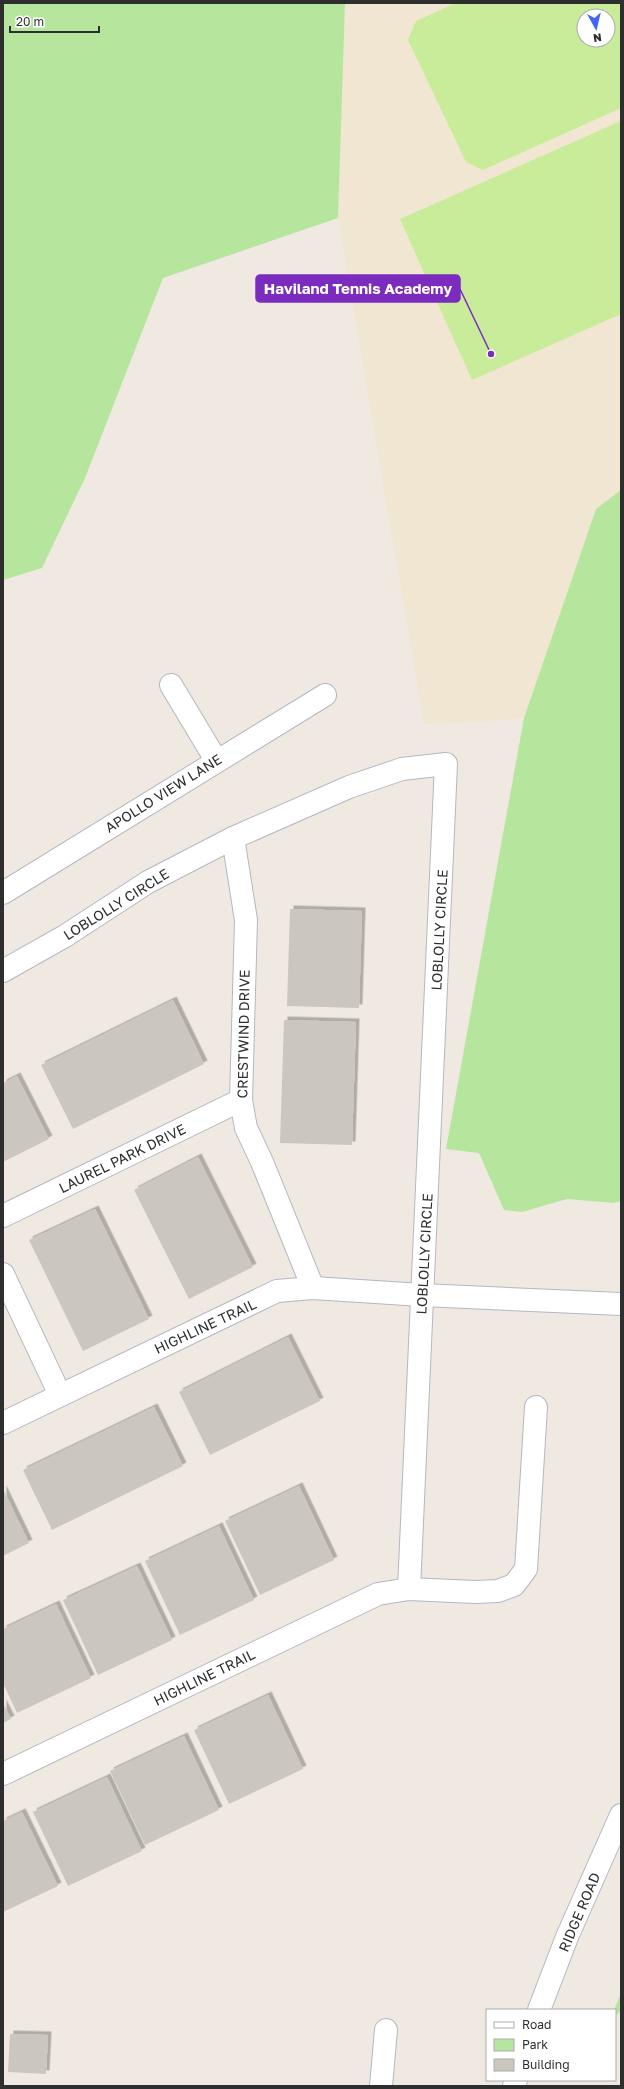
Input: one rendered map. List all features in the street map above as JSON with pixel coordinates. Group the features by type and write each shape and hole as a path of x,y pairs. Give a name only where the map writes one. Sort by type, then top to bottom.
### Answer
{"street":[{"path":"171,686 216,760"},
{"name":"APOLLO VIEW LANE","path":"3,893 216,760 324,695"},
{"name":"LOBLOLLY CIRCLE","path":"3,971 65,936 148,882 233,838 349,787 402,769 446,764 409,1589"},
{"name":"CRESTWIND DRIVE","path":"233,838 246,920 241,1100 246,1128 262,1162 313,1288"},
{"name":"LAUREL PARK DRIVE","path":"3,1216 241,1100"},
{"path":"3,1274 60,1395"},
{"name":"HIGHLINE TRAIL","path":"3,1422 277,1291 313,1288 422,1296 621,1304"},
{"name":"HIGHLINE TRAIL","path":"3,1774 378,1594 409,1589 474,1592 498,1591 514,1585 526,1569 536,1407"},
{"name":"RIDGE ROAD","path":"539,2009 567,1937 621,1815"},
{"path":"381,2086 386,2030"}],"shaded area":[{"path":"345,3 621,3 621,490 596,509 524,718 479,722 424,724 338,218"}],"green space":[{"path":"3,3 345,3 338,218 163,278 85,478 42,568 3,580"},
{"path":"456,3 621,3 621,108 483,170 466,162 408,40 416,21"},
{"path":"621,121 621,314 472,380 400,219"},
{"path":"621,490 621,1201 614,1203 567,1199 522,1212 504,1210 479,1153 446,1149 524,718 596,509"},
{"path":"621,1993 621,2011 616,2015 616,2009 614,2009"}],"building":[{"path":"290,909 362,911 359,1008 287,1006"},
{"path":"173,1000 204,1064 73,1129 41,1065"},
{"path":"284,1020 356,1022 352,1145 280,1143"},
{"path":"17,1076 49,1139 3,1162 3,1083"},
{"path":"198,1157 253,1267 189,1299 134,1190"},
{"path":"95,1209 149,1319 83,1351 29,1240"},
{"path":"288,1337 320,1401 210,1455 179,1392"},
{"path":"154,1407 183,1466 52,1530 23,1470"},
{"path":"299,1486 334,1560 260,1595 225,1521"},
{"path":"3,1489 29,1543 3,1556"},
{"path":"219,1526 254,1600 180,1635 145,1561"},
{"path":"137,1566 172,1640 98,1675 63,1600"},
{"path":"56,1604 91,1678 17,1713 3,1683 3,1629"},
{"path":"268,1695 303,1769 229,1804 194,1730"},
{"path":"3,1703 11,1719 3,1723"},
{"path":"184,1736 219,1810 145,1845 110,1771"},
{"path":"107,1777 142,1851 68,1886 33,1812"},
{"path":"22,1812 58,1886 3,1912 3,1821"},
{"path":"10,2034 48,2035 46,2074 8,2072"}],"place":[{"name":"Haviland Tennis Academy","path":"491,354"}]}
